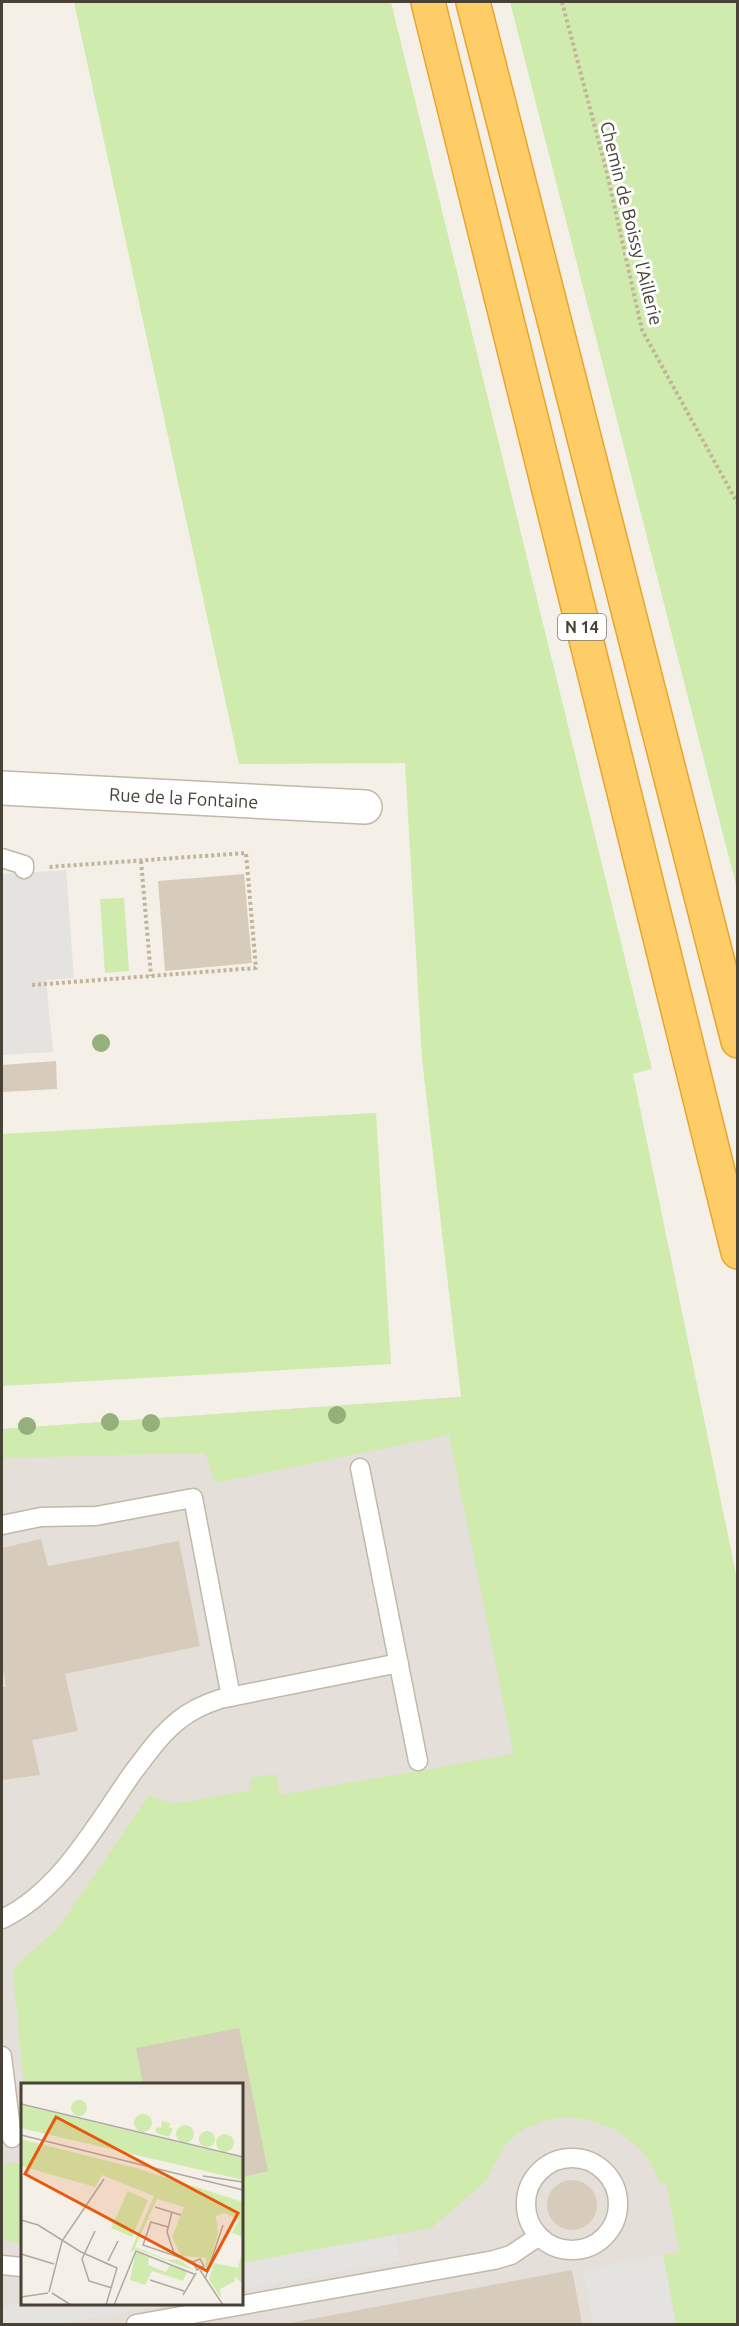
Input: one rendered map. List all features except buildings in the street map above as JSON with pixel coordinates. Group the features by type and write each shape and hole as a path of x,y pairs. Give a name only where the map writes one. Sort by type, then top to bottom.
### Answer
{"highway":[{"name":"N 14","path":"428,2 738,1252"},
{"name":"N 14","path":"473,2 738,1041"}],"street":[{"name":"Rue de la Fontaine","path":"2,788 366,807"}],"lane":[{"path":"2,858 24,865 24,869"},
{"path":"360,1468 418,1761"},
{"path":"2,1525 41,1517 96,1516 193,1498 231,1697"},
{"path":"2,1918 14,1913 38,1896 63,1871 159,1738 180,1719 201,1706 231,1697 399,1663"},
{"path":"2,2056 12,2139"},
{"path":"562,2159 583,2160 602,2170 612,2181 617,2194 616,2216 607,2235 595,2244 582,2249 567,2250 554,2246 539,2236 530,2221 526,2200 537,2174 562,2159"},
{"path":"136,2325 494,2260 511,2255 539,2236"},
{"path":"2,2265 21,2267"}],"path":[{"name":"Chemin de Boissy l'Aillerie","path":"562,2 608,173 642,330 738,504"},
{"path":"24,869 246,854 256,968 32,985"},
{"path":"141,861 151,976"}],"shaded area":[{"path":"66,870 74,978 46,980 53,1052 2,1055 2,874"},
{"path":"461,1397 645,2064 692,2324 2,2324 2,1429"},
{"path":"396,2235 400,2261 243,2290 243,2263"},
{"path":"663,2255 676,2324 593,2324 583,2269"},
{"path":"21,2303 164,2305 57,2324 2,2324 2,2307"}],"green space":[{"path":"74,2 391,2 652,1069 633,1074 737,1579 737,2324 676,2324 663,2255 679,2252 666,2182 660,2183 650,2161 637,2146 616,2130 590,2120 567,2117 545,2120 522,2130 505,2145 485,2182 431,2228 243,2263 243,2083 24,2083 13,1972 23,1959 59,1927 149,1795 173,1804 252,1790 250,1778 276,1774 280,1795 514,1754 449,1435 215,1483 205,1453 2,1458 2,1429 461,1397 422,1059 405,763 239,764"},
{"path":"510,2 737,2 737,889"},
{"path":"124,898 129,971 105,973 100,899"},
{"path":"376,1113 391,1364 2,1386 2,1134"},
{"path":"8,2163 21,2163 21,2244 2,2239 2,2167"}]}
